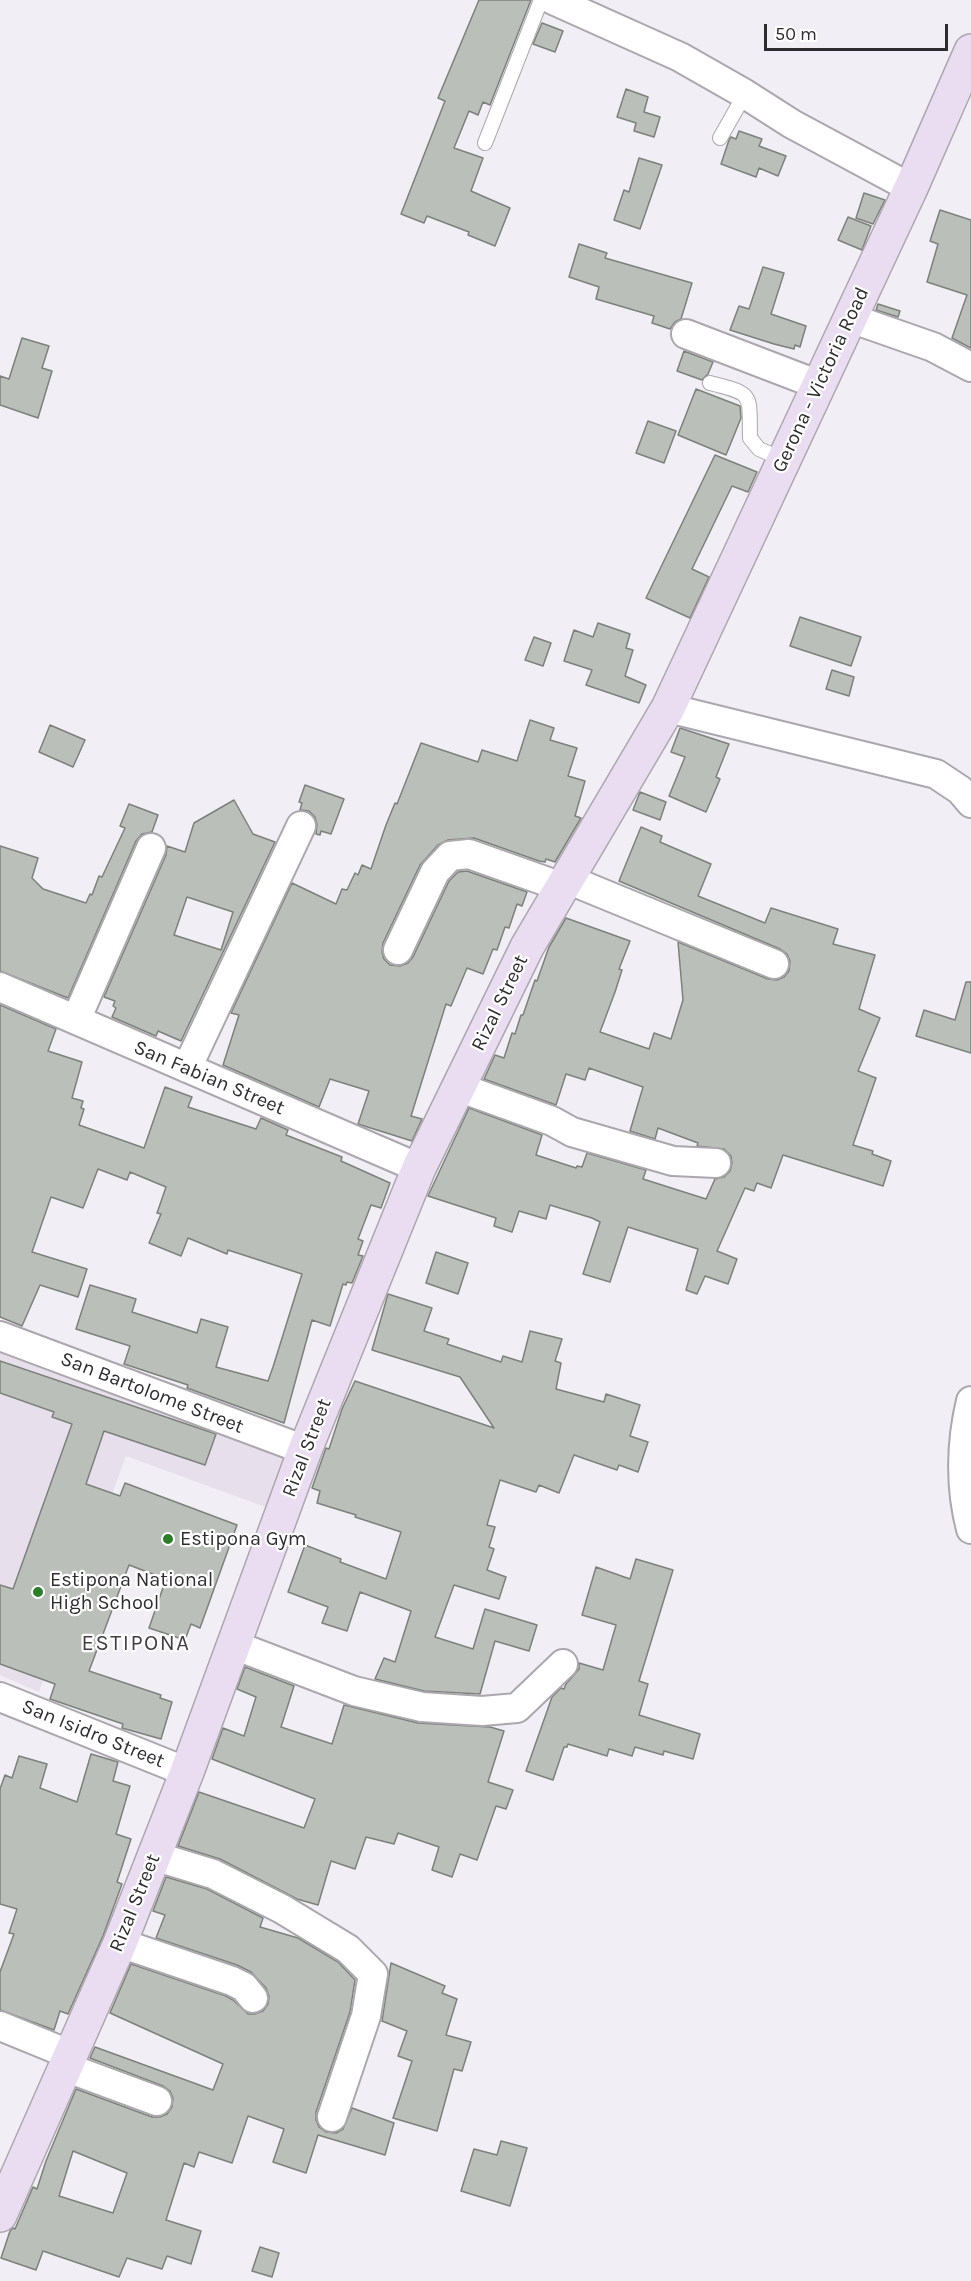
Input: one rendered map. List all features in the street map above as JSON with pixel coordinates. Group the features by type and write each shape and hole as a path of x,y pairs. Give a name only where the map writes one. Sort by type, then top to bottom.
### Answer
{"main road":[{"name":"Gerona - Victoria Road","path":"668,708 911,188 962,93 971,51"},
{"name":"Rizal Street","path":"0,2215 120,1943 187,1772 305,1450 419,1168 527,947 668,708"}],"street":[{"path":"552,0 680,57 746,94 792,124 911,188"},
{"path":"850,318 933,347 971,367"},
{"path":"686,334 819,385"},
{"path":"668,708 936,774 960,790 971,803"},
{"path":"187,1068 301,826"},
{"path":"76,1020 151,848"},
{"path":"398,950 435,872 450,856 469,854 565,883 774,964"},
{"name":"San Fabian Street","path":"1,991 76,1020 419,1168"},
{"path":"458,1087 552,1121 573,1132 673,1161 716,1163"},
{"name":"San Bartolome Street","path":"0,1336 305,1450"},
{"path":"971,1401 964,1428 964,1504 971,1529"},
{"path":"234,1645 354,1692 422,1707 482,1711 518,1708 563,1664"},
{"name":"San Isidro Street","path":"0,1697 187,1772"},
{"path":"154,1856 213,1874 282,1909 348,1950 373,1974 366,2016 332,2117"},
{"path":"120,1943 232,1981 244,1988 253,1998"},
{"path":"0,2026 68,2061 157,2101"}],"lane":[{"path":"485,143 541,0"},
{"path":"720,138 746,94"},
{"path":"710,382 741,390 751,411 750,438 759,448 783,460"}],"shaded area":[{"name":"Estipona National High School","path":"0,1348 289,1457 268,1508 126,1456 39,1692 0,1675"}],"building":[{"path":"479,0 531,0 490,105 483,102 478,115 469,111 454,148 483,158 471,191 510,208 495,246 468,235 469,232 427,216 424,223 401,214 445,101 438,98"},
{"path":"542,23 563,31 555,52 533,44"},
{"path":"626,89 648,97 644,112 660,117 654,137 634,131 636,123 617,117"},
{"path":"739,131 762,139 759,146 786,156 778,176 759,168 756,177 721,164 729,140 731,137 736,139"},
{"path":"639,158 662,165 640,229 614,220 624,190 629,192"},
{"path":"864,193 885,200 873,224 856,218"},
{"path":"940,210 971,220 971,348 952,338 967,295 927,282 938,244 930,241"},
{"path":"848,217 871,226 862,250 838,240"},
{"path":"579,244 607,253 605,258 692,283 681,319 675,322 670,329 652,323 654,316 596,299 599,287 569,277"},
{"path":"763,267 784,273 771,314 806,326 800,347 795,345 794,349 730,330 739,306 749,309"},
{"path":"878,304 900,311 898,317 876,310"},
{"path":"22,338 49,346 42,368 52,371 38,418 0,405 0,376 9,379"},
{"path":"684,351 713,362 708,374 702,380 677,371"},
{"path":"696,389 740,406 741,418 726,455 678,435"},
{"path":"648,421 676,431 664,463 636,453"},
{"path":"715,455 757,472 748,492 732,486 692,569 709,577 690,618 646,598"},
{"path":"800,617 861,637 851,666 790,646"},
{"path":"598,623 630,634 626,648 633,650 625,676 646,685 639,703 586,685 592,670 564,661 574,630 593,637"},
{"path":"534,637 551,643 543,666 525,660"},
{"path":"832,670 854,677 849,696 826,689"},
{"path":"530,720 554,728 550,740 577,748 568,776 585,781 575,816 581,818 555,862 546,859 545,862 539,861 474,838 448,840 438,845 420,865 383,943 384,959 390,965 400,966 408,963 449,881 458,872 467,871 527,892 522,906 517,904 509,928 505,927 497,950 493,949 483,974 467,968 451,1006 446,1004 411,1116 422,1119 412,1141 358,1124 369,1091 330,1079 319,1107 223,1065 239,1015 231,1013 292,883 336,904 342,889 347,890 355,873 358,875 362,865 371,869 386,825 395,803 397,804 421,743 478,762 482,750 517,761"},
{"path":"50,725 85,740 73,767 39,752"},
{"path":"680,728 729,744 716,777 720,779 706,812 669,796 685,757 671,752"},
{"path":"305,785 344,799 331,834 321,831 320,835 316,834 315,817 309,811 300,810 302,803 299,802"},
{"path":"640,792 666,802 660,820 633,810"},
{"path":"234,800 253,834 275,842 181,1041 158,1031 156,1036 112,1017 116,1008 113,1006 115,1001 104,997 166,855 167,846 185,852 194,823","holes":["187,897 233,912 221,950 174,935"]},
{"path":"129,804 158,815 152,832 142,834 136,841 68,998 0,971 0,846 38,858 32,878 43,889 86,903 90,894 92,895 99,876 102,877 125,828 120,826"},
{"path":"641,827 662,836 660,842 711,864 698,896 765,923 771,908 838,929 833,944 875,955 859,1009 880,1018 858,1071 876,1078 853,1145 873,1151 872,1154 891,1161 883,1186 783,1155 771,1188 757,1183 754,1191 745,1188 717,1251 737,1259 728,1284 705,1276 697,1294 686,1290 698,1249 628,1227 610,1282 583,1274 600,1222 592,1218 550,1205 546,1219 519,1211 512,1232 494,1226 496,1218 428,1196 469,1108 542,1135 536,1155 576,1168 577,1166 582,1167 587,1153 646,1170 643,1179 706,1199 715,1179 724,1177 730,1171 731,1156 724,1149 697,1146 698,1143 658,1128 655,1139 630,1131 643,1087 589,1068 585,1080 566,1074 556,1105 484,1079 495,1055 504,1058 512,1033 515,1034 549,947 566,918 630,941 600,1032 649,1049 654,1033 671,1039 683,1000 678,942 768,979 777,980 789,971 790,961 787,954 780,949 619,881"},
{"path":"966,982 971,982 971,1053 916,1036 924,1010 955,1020"},
{"path":"0,1005 56,1029 48,1051 82,1062 72,1098 83,1101 81,1108 84,1109 79,1125 144,1148 165,1087 192,1097 188,1107 256,1129 261,1118 288,1130 286,1135 342,1157 341,1161 390,1183 381,1208 371,1205 358,1239 363,1241 358,1255 363,1256 352,1283 343,1284 330,1326 312,1320 284,1423 187,1388 188,1385 124,1364 130,1346 76,1329 90,1285 136,1299 132,1312 197,1333 201,1319 228,1327 216,1367 268,1381 273,1367 302,1274 228,1250 227,1254 188,1238 181,1256 149,1243 161,1214 157,1213 166,1187 130,1172 127,1180 98,1169 83,1208 51,1197 32,1252 87,1269 78,1297 40,1285 22,1326 0,1317"},
{"path":"436,1252 468,1263 458,1294 426,1283"},
{"path":"388,1294 432,1308 424,1331 449,1339 447,1344 501,1362 503,1356 522,1362 530,1331 562,1339 555,1361 561,1363 556,1389 604,1402 606,1394 640,1405 630,1436 648,1442 638,1472 619,1465 617,1470 574,1455 559,1493 539,1485 536,1492 500,1480 487,1525 495,1527 489,1547 494,1549 487,1570 506,1577 499,1599 454,1585 435,1637 473,1649 485,1609 537,1625 529,1651 495,1641 480,1694 424,1691 375,1679 384,1658 395,1662 411,1611 360,1592 347,1631 322,1623 328,1607 288,1592 305,1545 341,1559 340,1562 386,1579 401,1532 317,1503 320,1491 312,1488 326,1448 329,1449 342,1409 355,1381 494,1428 460,1377 372,1350"},
{"path":"0,1361 216,1434 205,1465 104,1431 86,1484 120,1496 125,1483 237,1525 200,1628 191,1624 185,1640 149,1628 166,1579 129,1565 89,1671 161,1695 160,1698 172,1702 161,1739 122,1728 123,1724 50,1699 55,1684 0,1664 0,1585 13,1589 72,1424 52,1417 54,1412 0,1393"},
{"path":"636,1559 673,1570 639,1681 648,1684 639,1715 700,1734 693,1759 664,1751 663,1755 635,1747 632,1756 609,1749 607,1756 568,1744 564,1747 553,1780 526,1771 552,1697 561,1688 564,1689 579,1669 579,1663 603,1670 616,1625 582,1615 596,1567 630,1579"},
{"path":"245,1667 294,1686 281,1727 332,1744 344,1705 418,1723 490,1727 504,1731 488,1782 513,1790 506,1809 496,1806 477,1860 460,1854 452,1877 432,1870 439,1847 398,1833 394,1844 366,1837 355,1869 331,1861 318,1905 297,1899 220,1859 178,1846 199,1792 304,1828 315,1799 212,1759 223,1728 244,1736 256,1697 237,1689"},
{"path":"91,1754 118,1762 113,1781 130,1786 116,1834 131,1839 117,1882 122,1884 103,1936 68,2014 60,2011 54,2030 0,2010 0,1972 14,1934 9,1933 17,1909 0,1904 0,1789 5,1775 12,1778 19,1756 47,1764 40,1788 77,1802"},
{"path":"166,1877 207,1889 263,1918 260,1927 298,1938 338,1962 355,1980 350,2012 316,2112 316,2120 319,2127 326,2132 336,2133 343,2129 352,2108 394,2123 385,2155 318,2135 306,2173 273,2162 284,2129 248,2116 232,2163 199,2152 194,2167 184,2163 166,2220 201,2231 191,2264 167,2256 162,2269 127,2258 119,2277 43,2251 36,2270 1,2258 10,2231 15,2229 33,2187 37,2189 76,2089 152,2117 167,2114 172,2107 173,2098 170,2091 163,2086 90,2058 95,2047 213,2090 223,2064 110,2013 131,1964 226,1996 248,2014 263,2011 268,2004 269,1996 266,1988 251,1972 237,1965 156,1938 165,1915 153,1911","holes":["73,2151 127,2173 113,2213 59,2196"]},
{"path":"391,1963 445,1986 442,1993 457,1999 446,2035 471,2042 462,2071 454,2069 437,2131 393,2118 412,2061 398,2056 407,2031 382,2021"},
{"path":"501,2141 527,2148 510,2206 461,2191 474,2149 497,2155"},
{"path":"260,2247 279,2253 272,2277 252,2271"}],"place":[{"name":"Estipona Gym","path":"168,1539"},
{"name":"Estipona National High School","path":"38,1592"}],"district":[{"name":"ESTIPONA","path":"136,1644"}]}
